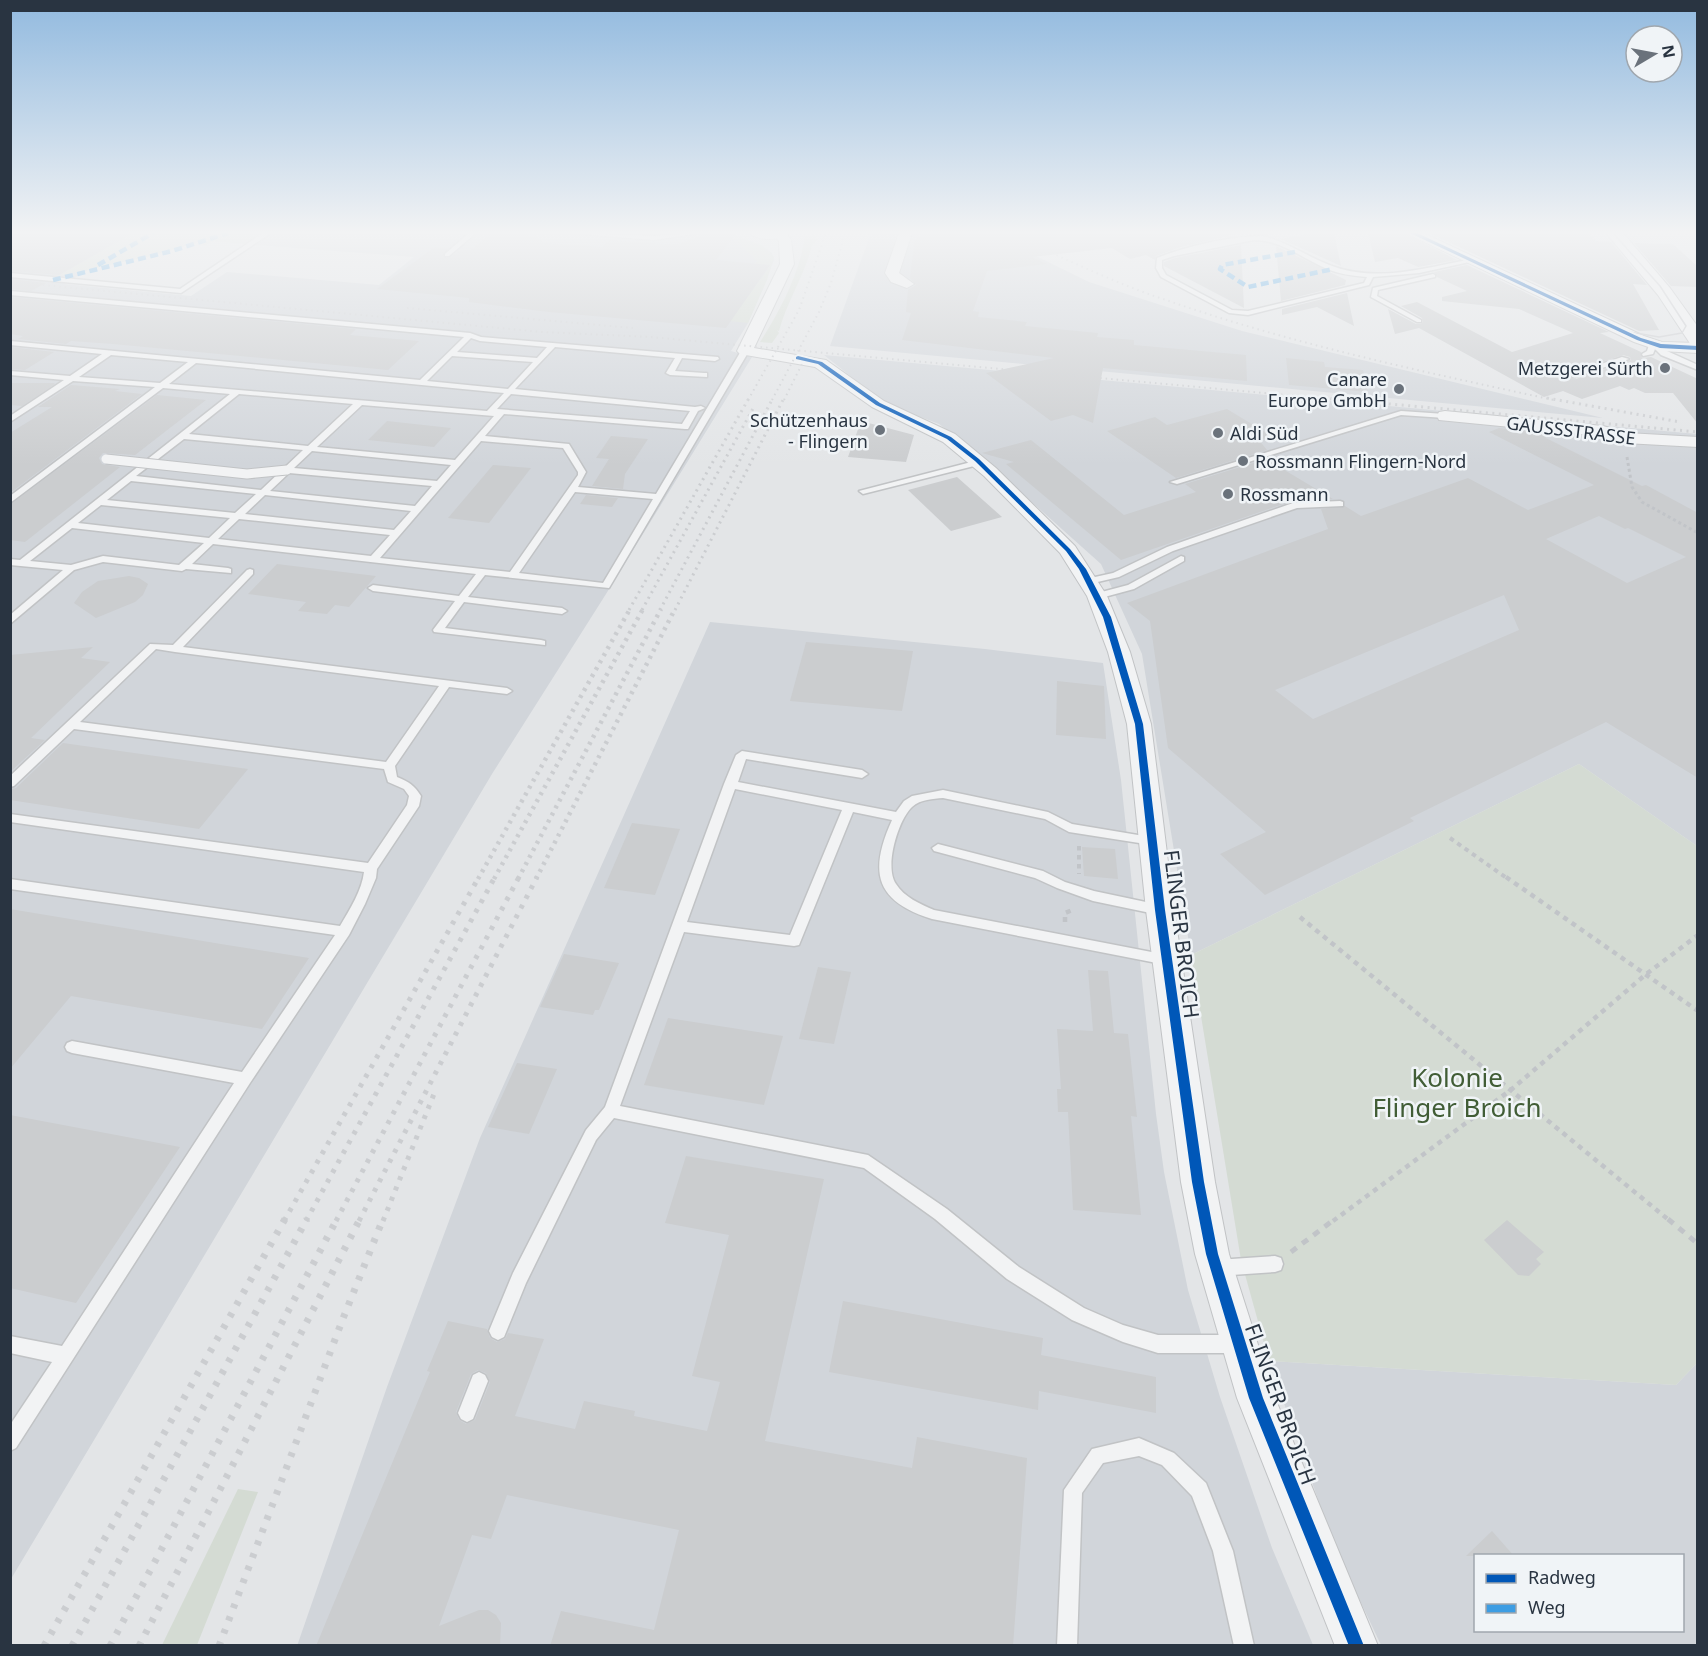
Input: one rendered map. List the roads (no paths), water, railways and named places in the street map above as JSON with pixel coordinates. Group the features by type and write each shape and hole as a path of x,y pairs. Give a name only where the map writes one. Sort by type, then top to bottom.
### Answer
{"street":[{"path":"745,351 765,310"},
{"path":"1568,310 1649,349 1698,348"},
{"path":"1677,310 1698,341"},
{"name":"FLINGER BROICH","path":"745,351 814,360 873,400 949,438 979,462 1068,550 1093,589 1119,652 1139,724 1160,910 1198,1182 1216,1268 1256,1398 1357,1646"},
{"name":"GAUSSSTRASSE","path":"1445,416 1603,431 1625,438 1698,442"}],"lane":[{"path":"199,310 470,335 480,339 715,359"},
{"path":"1228,310 1248,313 1259,310"},
{"path":"1399,310 1419,321"},
{"path":"421,383 470,335"},
{"path":"10,343 695,410 714,404"},
{"path":"373,560 479,438 510,392 553,345"},
{"path":"1649,349 1698,368"},
{"path":"70,525 606,586 745,351"},
{"path":"10,420 110,352"},
{"path":"451,354 538,360"},
{"path":"680,356 670,373 704,375"},
{"path":"1572,375 1625,359"},
{"path":"10,501 194,361"},
{"path":"10,373 70,380 685,427 695,410"},
{"path":"22,563 236,393"},
{"path":"183,566 359,403"},
{"path":"1174,482 1401,413 1445,416"},
{"path":"181,436 457,463"},
{"path":"479,438 566,446 582,472 582,476 512,576"},
{"path":"106,459 247,474 287,470 438,484"},
{"path":"863,491 979,462"},
{"path":"129,478 417,509"},
{"path":"572,489 658,497"},
{"path":"100,502 397,533"},
{"path":"1093,589 1116,575 1170,549 1296,505 1340,504"},
{"path":"10,562 71,568 103,559 228,571"},
{"path":"1093,589 1131,587 1181,559"},
{"path":"10,621 71,568"},
{"path":"174,649 250,572"},
{"path":"482,572 438,630 541,643"},
{"path":"373,588 561,611"},
{"path":"10,783 154,646 507,691"},
{"path":"10,1442 245,1079 344,931 359,904 370,878 371,868 401,825 415,796 408,786 392,778 389,766 446,683"},
{"path":"72,725 389,766"},
{"path":"498,1331 519,1279 591,1135 611,1111 741,755 862,774"},
{"path":"730,784 899,817"},
{"path":"1152,841 1070,828 1048,816 943,794 917,798 906,806 899,817 884,862 888,882 897,895 914,907 932,914 1167,960"},
{"path":"679,926 794,941 850,806"},
{"path":"10,818 371,868"},
{"path":"938,848 1039,874 1060,885 1093,896 1160,910"},
{"path":"10,884 344,931"},
{"path":"72,1047 245,1079"},
{"path":"611,1111 868,1162 941,1214 1013,1273 1078,1314 1123,1333 1158,1344 1238,1344"},
{"path":"1216,1268 1275,1264"},
{"path":"10,1344 66,1356"},
{"path":"467,1413 479,1381"},
{"path":"1067,1646 1073,1490 1098,1455 1139,1447 1168,1459 1199,1490 1223,1551 1244,1646"}],"tram line":[{"path":"1576,310 1618,330 1659,337 1682,333 1686,326 1676,310"}],"railway":[{"path":"311,310 542,332 650,337 777,349"},
{"path":"433,310 633,328"},
{"path":"777,349 799,310"},
{"path":"798,351 820,310"},
{"path":"1197,310 1310,344 1554,400"},
{"path":"748,400 777,349"},
{"path":"777,349 798,351"},
{"path":"772,400 798,351"},
{"path":"798,351 1340,400"},
{"path":"784,400 803,362"},
{"path":"629,610 749,398"},
{"path":"660,610 773,398"},
{"path":"675,610 784,398"},
{"path":"1324,398 1698,432"},
{"path":"1547,398 1680,422"},
{"path":"642,610 755,405"},
{"path":"478,879 630,609"},
{"path":"494,879 643,609"},
{"path":"518,879 661,609"},
{"path":"536,879 675,609"},
{"path":"284,1221 479,877"},
{"path":"306,1221 495,877"},
{"path":"336,1221 519,877"},
{"path":"359,1221 537,877"},
{"path":"383,1221 436,1089"},
{"path":"44,1646 285,1219"},
{"path":"72,1646 307,1219"},
{"path":"110,1646 337,1219"},
{"path":"139,1646 360,1219"},
{"path":"219,1646 383,1219"}],"place":[{"name":"Metzgerei Sürth","path":"1665,368"},
{"name":"Canare Europe GmbH","path":"1399,389"},
{"name":"Schützenhaus - Flingern","path":"880,430"},
{"name":"Aldi Süd","path":"1218,433"},
{"name":"Rossmann Flingern-Nord","path":"1243,461"},
{"name":"Rossmann","path":"1228,494"}],"park label":[{"name":"Kolonie Flinger Broich","path":"1457,1092"}]}
